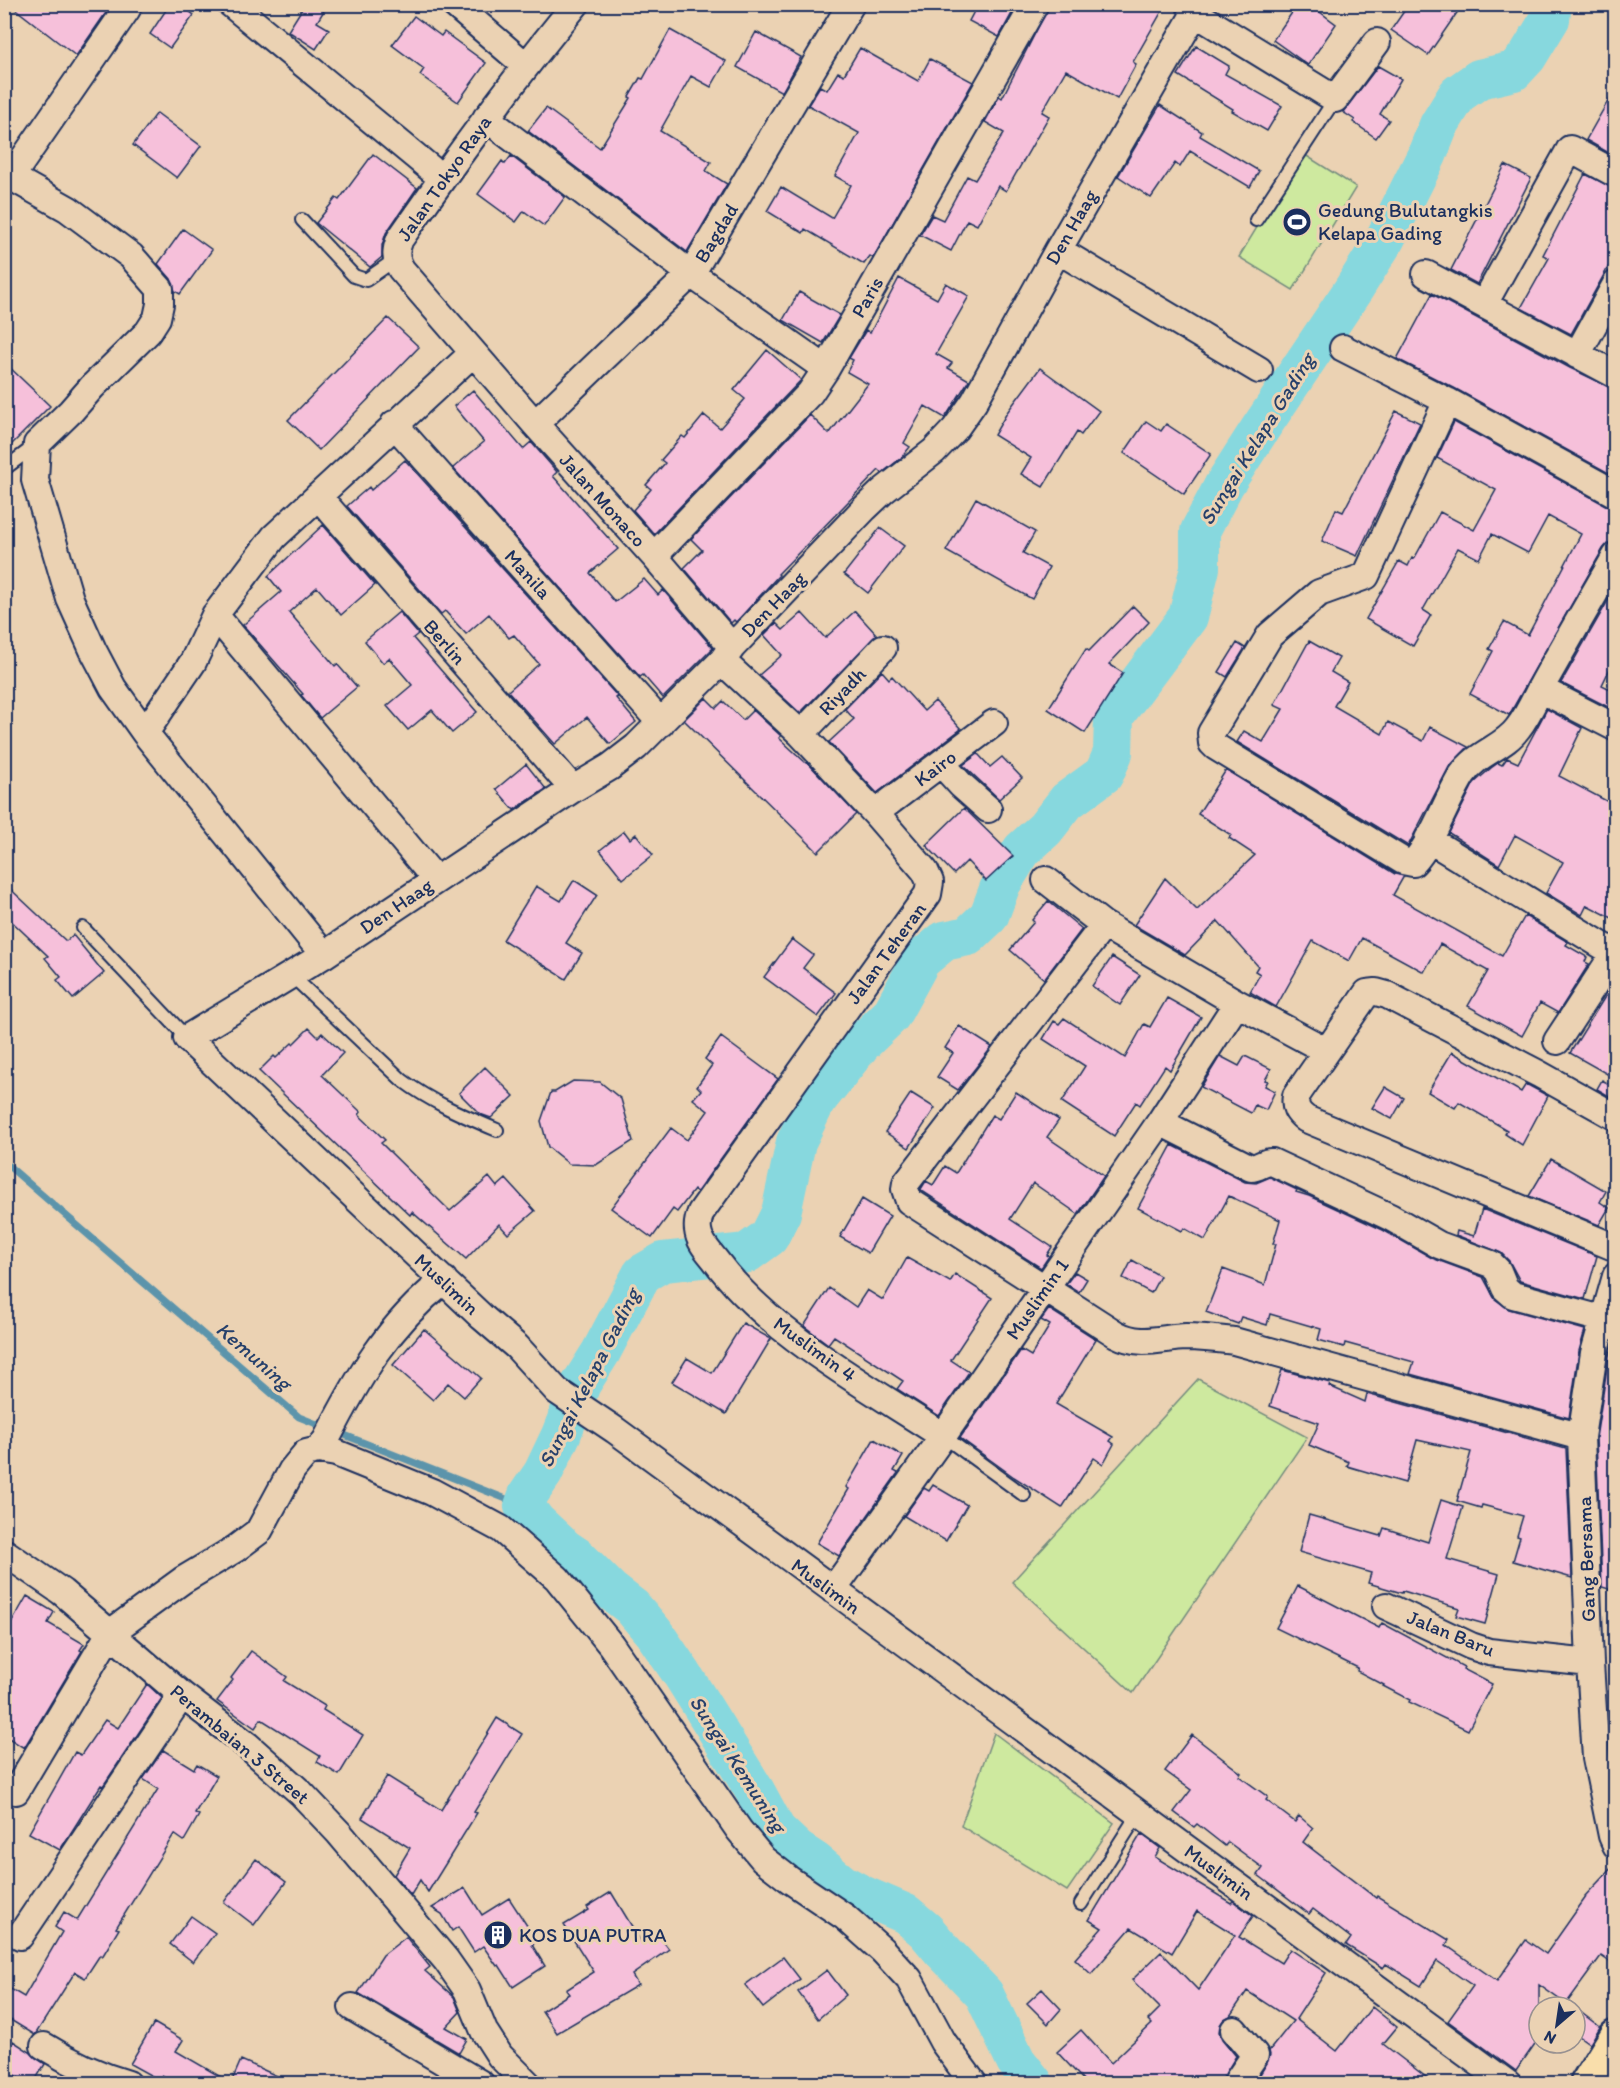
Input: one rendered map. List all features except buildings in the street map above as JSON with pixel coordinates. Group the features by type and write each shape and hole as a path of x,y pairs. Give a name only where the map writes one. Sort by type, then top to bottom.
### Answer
{"main road":[{"path":"1587,2084 1616,2037"}],"street":[{"path":"231,4 442,178"},
{"path":"454,4 525,65"},
{"name":"Jalan Tokyo Raya","path":"473,353 401,269 396,259 396,249 400,239 486,118 525,65 576,4"},
{"name":"Bagdad","path":"535,424 691,274 851,4"},
{"name":"Paris","path":"654,556 810,393 826,369 1035,4"},
{"path":"128,9 8,175 68,209 131,256 160,289 158,318 148,332 37,444 35,480 70,599 113,688 145,733 324,955"},
{"path":"1192,9 1335,99 1377,42"},
{"name":"Den Haag","path":"187,1038 324,955 636,747 865,508 934,451 955,429 974,402 1192,9"},
{"path":"486,118 691,274 826,369"},
{"path":"1484,304 1570,149 1616,174"},
{"path":"1058,250 1259,370"},
{"path":"1426,274 1616,375"},
{"path":"1577,355 1616,284"},
{"path":"1343,348 1447,401 1616,494"},
{"path":"145,733 193,662 215,615 274,537 473,353"},
{"name":"Jalan Monaco","path":"473,353 654,556 727,654"},
{"path":"1447,401 1366,576 1319,593 1270,635 1211,733 1216,747 1403,861 1413,863 1463,774 1485,752 1503,743 1516,732 1524,720 1616,556"},
{"name":"Manila","path":"394,424 661,723"},
{"name":"Berlin","path":"318,496 573,789"},
{"path":"215,615 436,880"},
{"name":"Riyadh","path":"801,734 883,648"},
{"name":"Jalan Teheran","path":"703,1245 698,1230 701,1212 928,894 930,882 925,871 875,813 727,654"},
{"path":"1540,689 1616,728"},
{"name":"Kairo","path":"875,813 994,723"},
{"path":"941,763 988,809"},
{"path":"1428,839 1615,953 1557,1041"},
{"path":"1046,880 1104,925 1237,1003 1327,1051"},
{"path":"1104,925 906,1183 905,1190 909,1201 1116,1334 1134,1341 1147,1342 1184,1337 1211,1337 1234,1341 1581,1437"},
{"path":"1616,1117 1539,1074 1387,995 1376,992 1367,993 1296,1096 1294,1106 1298,1113 1306,1119 1616,1248"},
{"name":"Muslimin 1","path":"832,1590 943,1436 1160,1122 1237,1003"},
{"name":"Muslimin","path":"187,1038 517,1347 557,1391 615,1430 1508,2084"},
{"path":"1160,1122 1251,1168 1272,1162 1390,1217 1439,1245 1491,1264 1498,1271 1505,1288 1513,1295 1602,1319"},
{"name":"Muslimin 4","path":"703,1245 724,1272 764,1312 806,1346 943,1436"},
{"name":"Gang Bersama","path":"1616,1276 1594,1353 1581,1437 1596,1758 1611,1836 1616,1845"},
{"path":"16,1791 110,1633 183,1580 235,1549 258,1531 292,1470 306,1453 322,1445 366,1365 399,1322 423,1297 444,1280"},
{"path":"322,1445 336,1453 432,1492 501,1528 557,1578 611,1645 739,1830 763,1858 790,1880 845,1917 882,1950 909,1979 943,2042 974,2084"},
{"name":"Perambaian 3 Street","path":"4,1552 62,1592 182,1695 247,1745 301,1793 339,1833 446,1960 467,1990 484,2031 500,2056 528,2084"},
{"name":"Jalan Baru","path":"1386,1606 1471,1646 1489,1652 1590,1663"},
{"path":"20,1936 182,1695"},
{"path":"352,2007 481,2084"},
{"path":"1234,2030 1255,2055 1234,2078"},
{"path":"44,2046 78,2066 128,2084"},
{"path":"487,2084 500,2056"}],"lane":[{"path":"1256,220 1335,99"},
{"path":"302,220 360,280 366,280 396,259"},
{"path":"4,469 37,444"},
{"path":"83,928 187,1038"},
{"path":"291,974 411,1087 439,1104 497,1130"},
{"path":"943,1436 1024,1495"},
{"path":"1081,1904 1138,1814"}],"green space":[{"name":"Gedung Bulutangkis Kelapa Gading","path":"1302,153 1356,187 1293,290 1239,257"},
{"path":"1198,1379 1307,1437 1133,1693 1012,1582"},
{"path":"994,1733 1114,1823 1067,1891 961,1826"}],"waterway":[{"name":"Sungai Kelapa Gading","path":"1034,2084 1016,2061 984,1994 926,1931 906,1914 842,1884 797,1850 776,1830 755,1791 654,1633 632,1607 610,1590 577,1557 536,1522 524,1506 561,1435 581,1384 601,1352 642,1274 663,1262 747,1253 769,1237 781,1213 796,1142 816,1101 862,1043 891,1015 921,960 944,941 968,936 989,916 1001,884 1022,850 1045,829 1067,801 1104,774 1113,753 1114,716 1188,617 1200,568 1200,531 1224,485 1385,239 1427,155 1439,125 1458,94 1479,79 1514,71 1527,57 1550,19 1552,4"},
{"name":"Kemuning","path":"4,1162 299,1417 524,1506"}],"place":[{"name":"Gedung Bulutangkis Kelapa Gading","path":"1297,222"},
{"name":"KOS DUA PUTRA","path":"498,1935"}],"water label":[{"name":"Sungai Kemuning","path":"738,1764"}]}
